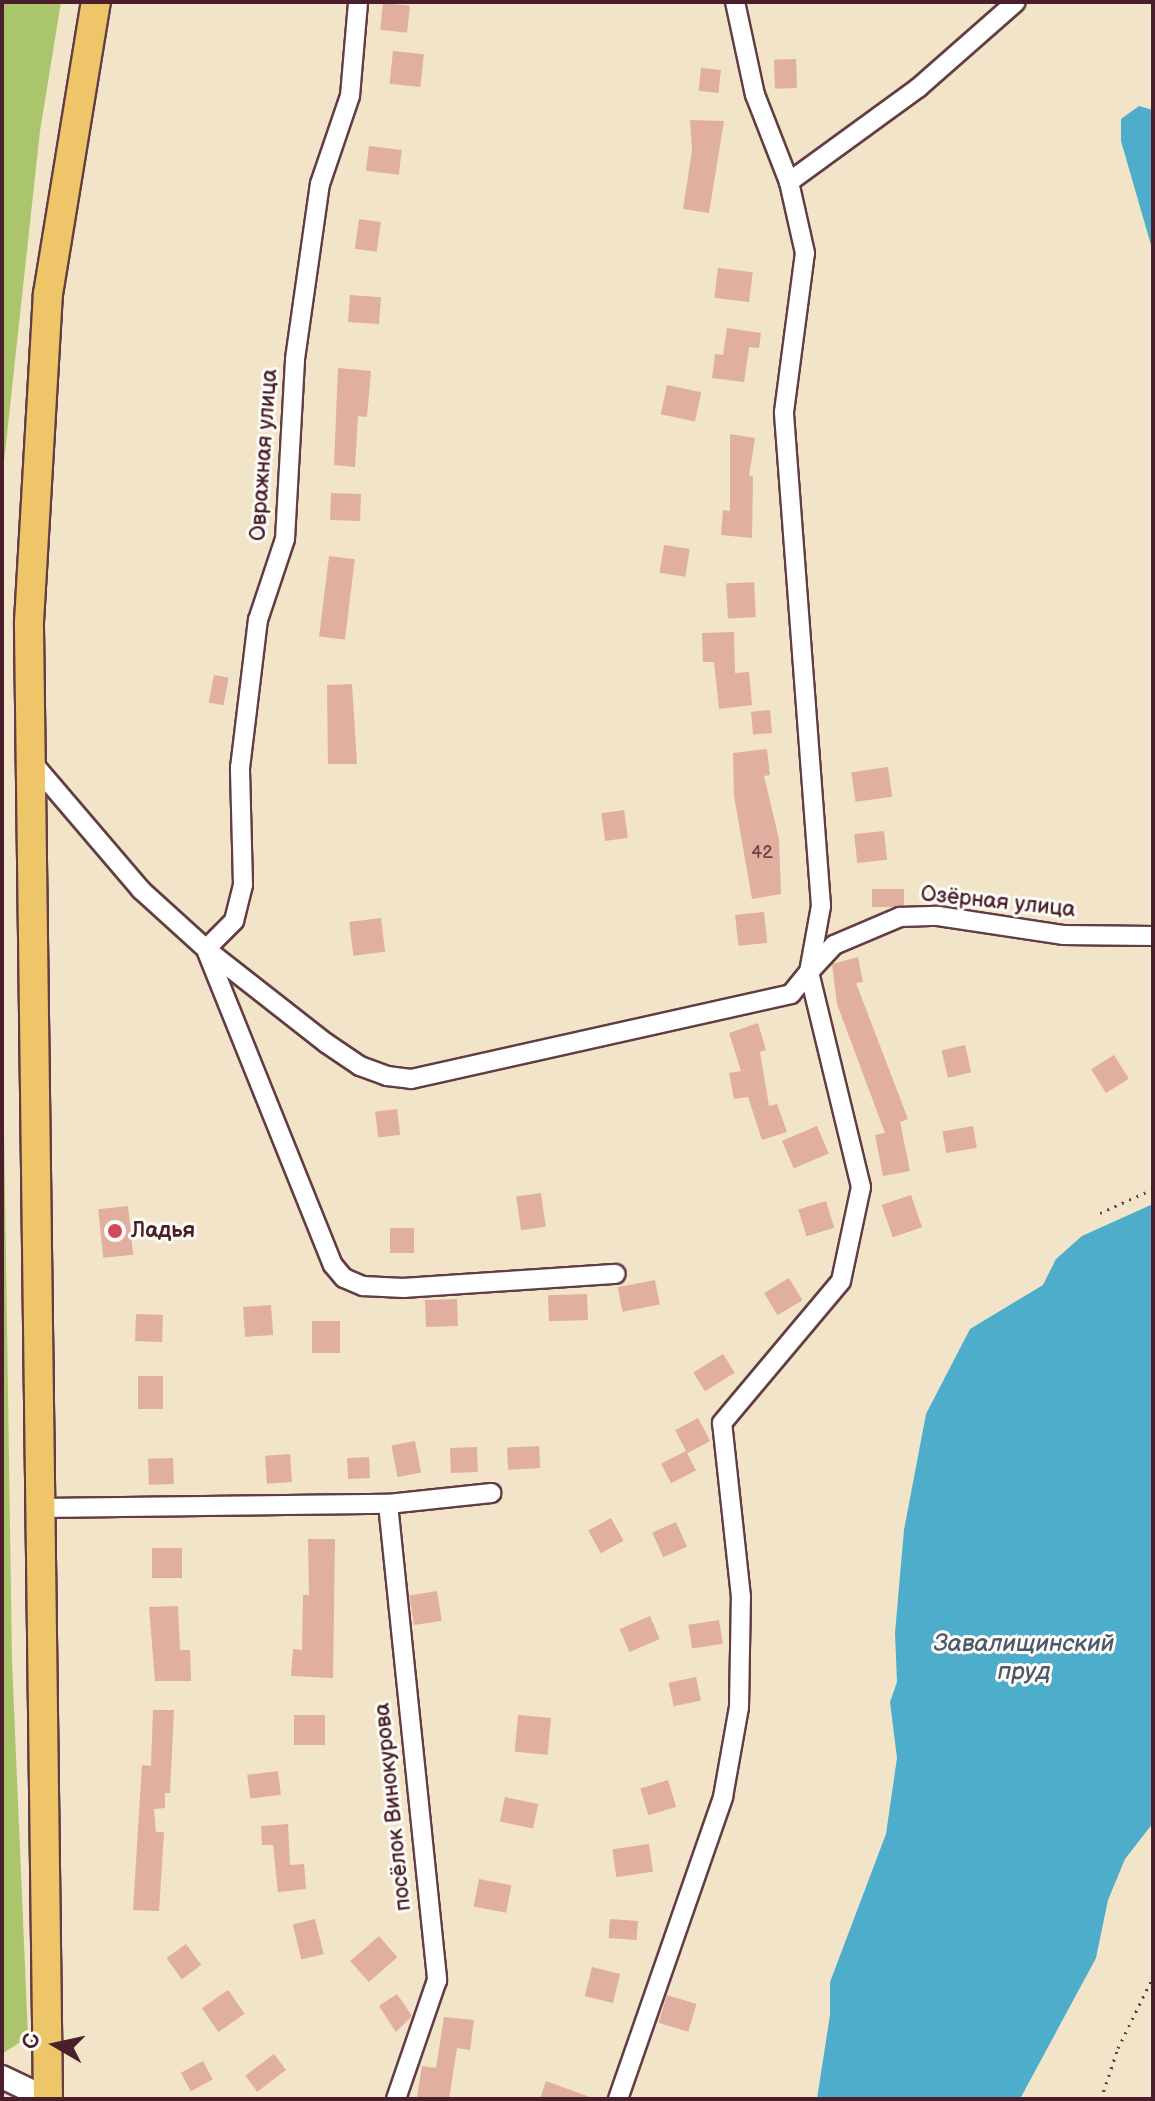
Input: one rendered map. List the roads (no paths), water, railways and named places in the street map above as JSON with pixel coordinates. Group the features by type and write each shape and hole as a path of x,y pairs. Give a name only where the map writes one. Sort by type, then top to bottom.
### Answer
{"main road":[{"path":"48,2099 29,622 48,294 96,2"}],"street":[{"name":"Овражная улица","path":"206,949 234,921 243,885 240,768 258,620 285,539 295,359 320,184 350,96 358,2"},
{"path":"618,2099 723,1797 739,1707 741,1597 722,1423 841,1281 861,1187 809,972 821,906 820,869 784,412 805,253 789,182 755,95 735,2"},
{"path":"789,182 907,97 1016,2"},
{"name":"Озёрная улица","path":"31,761 141,890 206,949 360,1066 411,1079 791,994 834,945 900,917 938,916 1063,935 1153,936"},
{"path":"206,949 333,1265 344,1278 363,1286 404,1288 616,1274"},
{"path":"41,1508 388,1504 491,1493"},
{"name":"посёлок Винокурова","path":"388,1504 437,1980 396,2099"},
{"path":"2,2077 48,2099"}],"water":[{"path":"1139,106 1153,110 1153,252 1121,141 1121,119"},
{"name":"Завалищинский пруд","path":"1153,1204 1153,1823 1125,1859 1108,1900 1096,1958 1020,2099 817,2099 830,2015 830,1982 886,1834 897,1758 890,1702 897,1682 895,1633 904,1530 926,1414 970,1329 1043,1285 1056,1259 1082,1236"}],"place":[{"name":"Ладья","path":"115,1231"}]}
